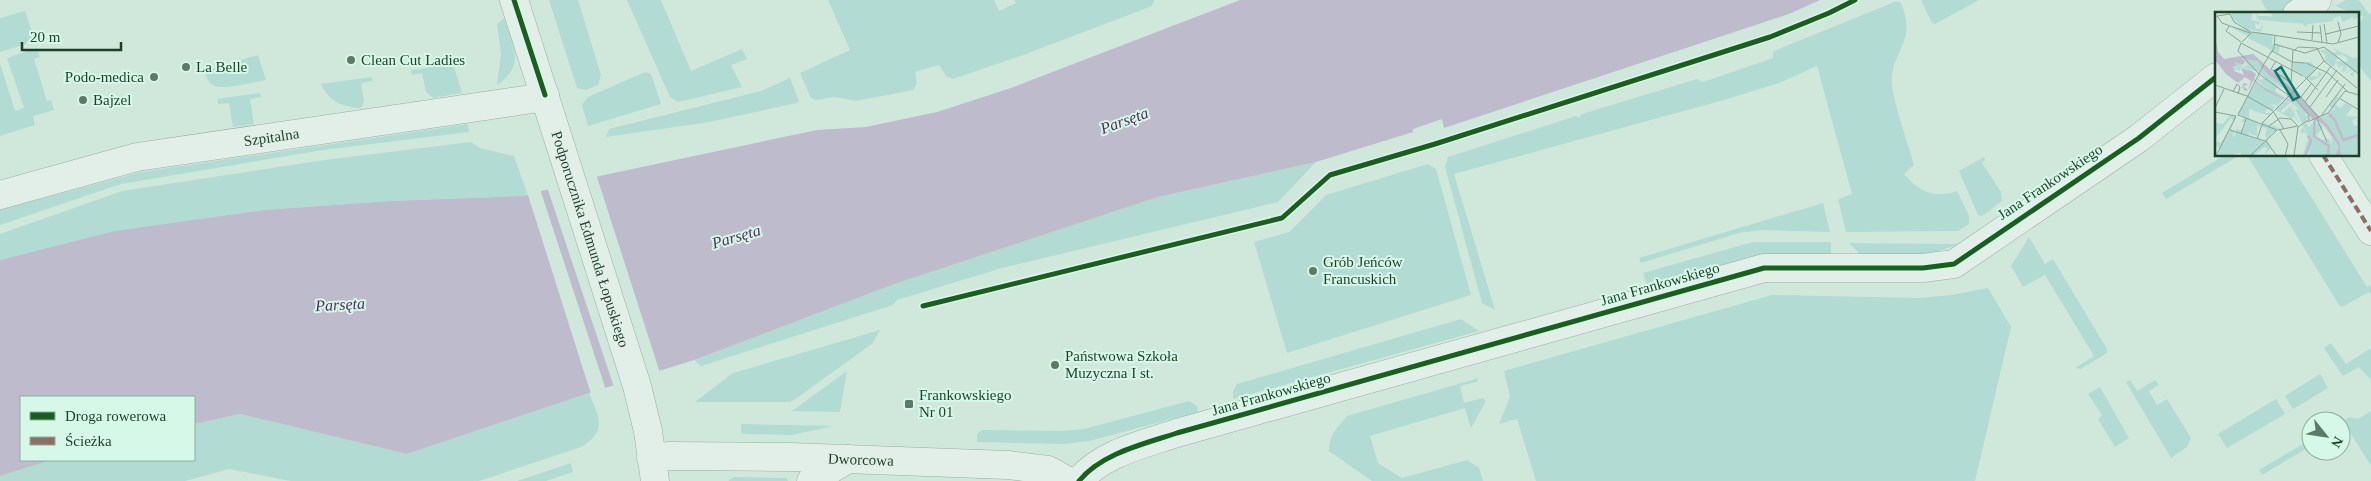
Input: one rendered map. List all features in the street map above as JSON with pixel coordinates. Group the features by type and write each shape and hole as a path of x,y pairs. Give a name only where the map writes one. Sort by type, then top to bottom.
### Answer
{"street":[{"name":"Podporucznika Edmunda Łopuskiego","path":"514,0 638,386 652,475"},
{"path":"2300,12 2317,0"},
{"name":"Jana Frankowskiego","path":"1079,481 1086,473 1105,459 1177,433 1764,268 1923,268 1954,264 2139,138 2215,78"},
{"name":"Szpitalna","path":"0,194 137,157 532,99 545,95"},
{"path":"2324,156 2371,231"},
{"name":"Dworcowa","path":"652,475 721,456 1030,466 1048,470 1068,481"},
{"path":"812,481 848,459"}],"shaded area":[{"path":"549,0 578,0 601,75 598,85 586,90 577,88"},
{"path":"627,0 661,0 691,71 742,49 747,59 731,65 742,87 678,102 670,97"},
{"path":"828,0 994,0 999,11 1016,3 1014,0 1154,0 1152,6 1026,54 953,79 946,76 939,65 915,72 917,83 913,90 856,101 835,97 815,100 811,98 800,73 850,50"},
{"path":"1921,0 1979,0 1935,24 1932,23"},
{"path":"2261,0 2300,0 2282,12 2268,12"},
{"path":"2346,0 2359,0 2369,14 2371,13 2371,81 2358,64 2358,23 2364,17 2358,15 2358,12 2351,12 2335,6"},
{"path":"1897,1 1901,3 1906,28 1905,38 1895,63 1892,84 1898,113 1914,165 1904,174 1916,185 1928,192 1942,194 1957,191 1969,216 1969,224 1958,231 1846,232 1838,199 1852,194 1817,66 1779,83 1724,100 1454,174 1495,310 1482,303 1445,167 1448,157 1576,116 1579,118 1582,114 1697,79 1703,82 1773,58 1773,52 1776,50"},
{"path":"25,11 35,41 0,52 0,18"},
{"path":"504,18 515,54 512,70 497,85 501,54 497,24"},
{"path":"37,48 40,57 34,59 47,101 51,100 54,110 33,116 35,125 0,136 0,64 15,111 24,108 7,58"},
{"path":"258,55 266,80 217,87 207,77 205,71"},
{"path":"453,64 462,93 433,98 426,92 422,73 412,75 411,70"},
{"path":"645,72 651,74 661,104 588,126 582,105 588,97"},
{"path":"371,77 373,81 361,83 364,101 361,108 343,105 332,99 321,84"},
{"path":"790,78 799,101 797,103 709,122 606,137 609,129 761,91"},
{"path":"260,93 261,97 250,99 254,124 233,127 229,103 218,104 217,99"},
{"path":"468,124 469,132 323,150 121,184 0,225 0,210 141,172"},
{"path":"471,142 480,148 514,156 527,193 522,196 390,201 264,210 114,231 0,260 0,234 122,191 325,160"},
{"path":"2223,156 2238,156 2166,199 2162,193"},
{"path":"2248,156 2286,156 2367,287 2371,285 2371,295 2369,292 2342,307"},
{"path":"1984,157 1985,160 1982,163 2001,192 2002,201 1982,216 1978,215 1959,171"},
{"path":"1316,162 1278,202 1002,268 897,300 893,305 701,366 694,360 893,284 1158,197"},
{"path":"1428,164 1436,169 1471,295 1287,353 1254,242 1289,232 1326,195"},
{"path":"1823,203 1830,232 1762,230 1739,233 1641,263 1639,258"},
{"path":"2029,237 2045,264 2053,259 2107,349 2107,353 2081,369 2075,368 2094,356 2045,275 2023,287 2011,266"},
{"path":"1753,242 1831,242 1831,254 1764,254 1647,285 1643,273"},
{"path":"1849,243 1958,244 1934,252 1898,255 1860,254"},
{"path":"1988,288 2011,327 1975,481 1536,481 1517,419 1499,424 1510,397 1504,371 1772,295 1918,298 1952,295"},
{"path":"1461,319 1479,331 1233,399 1233,391 1237,384"},
{"path":"880,330 873,343 790,402 695,402 733,373"},
{"path":"2331,343 2346,364 2371,348 2371,380 2359,367 2343,376 2324,348"},
{"path":"847,371 840,412 792,411"},
{"path":"2320,374 2328,388 2293,409 2285,396"},
{"path":"1479,378 1476,382 1460,386 1464,403 1483,398 1486,401 1471,428 1465,408 1370,436 1378,463 1402,478 1467,460 1479,468 1483,481 1372,481 1329,451 1332,436 1347,416"},
{"path":"2130,380 2137,391 2155,380 2159,385 2149,391 2157,405 2167,399 2191,438 2187,447 2171,458 2126,382"},
{"path":"2100,387 2129,438 2115,447 2098,419 2102,415 2088,394"},
{"path":"589,393 598,416 599,423 595,435 581,447 479,481 291,481 229,469 185,481 0,481 0,476 48,461 195,461 195,424 240,414 407,454"},
{"path":"2276,399 2285,414 2227,448 2218,434"},
{"path":"1189,401 1197,406 1198,412 1089,441 1065,444 977,442 977,434 982,430 1063,431 1084,429"},
{"path":"2371,411 2371,466 2351,434 2351,417 2358,419"},
{"path":"741,424 833,426 792,435 741,433"},
{"path":"2301,445 2301,452 2262,475 2259,470"},
{"path":"571,463 573,472 546,481 517,481"},
{"path":"734,477 786,478 788,481 728,481"}],"water":[{"name":"Parsęta","path":"1240,0 1820,0 1789,14 1444,128 1442,119 1413,129 1413,132 1316,162 1158,197 894,284 694,360 407,454 240,414 195,424 195,396 20,396 20,461 48,461 0,476 0,260 114,231 264,210 390,201 522,196 604,175 817,130 866,127 937,112 1008,89"}],"pier":[{"path":"596,174 660,373 614,387 547,187"},
{"path":"540,189 606,390 591,394 527,192"}],"marked path":[{"path":"2324,156 2371,231"}],"cycle path":[{"path":"514,0 545,95"},
{"path":"923,306 1282,218 1330,175 1435,144 1770,37 1829,13 1855,0"},
{"path":"1079,481 1088,471 1111,456 1177,433 1764,268 1923,268 1954,264 2139,138 2215,78"}],"place":[{"name":"Clean Cut Ladies","path":"351,60"},
{"name":"La Belle","path":"186,67"},
{"name":"Podo-medica","path":"154,77"},
{"name":"Bajzel","path":"83,100"},
{"name":"Grób Jeńców Francuskich","path":"1313,271"},
{"name":"Państwowa Szkoła Muzyczna I st.","path":"1055,365"},
{"name":"Frankowskiego Nr 01","path":"909,404"}]}
